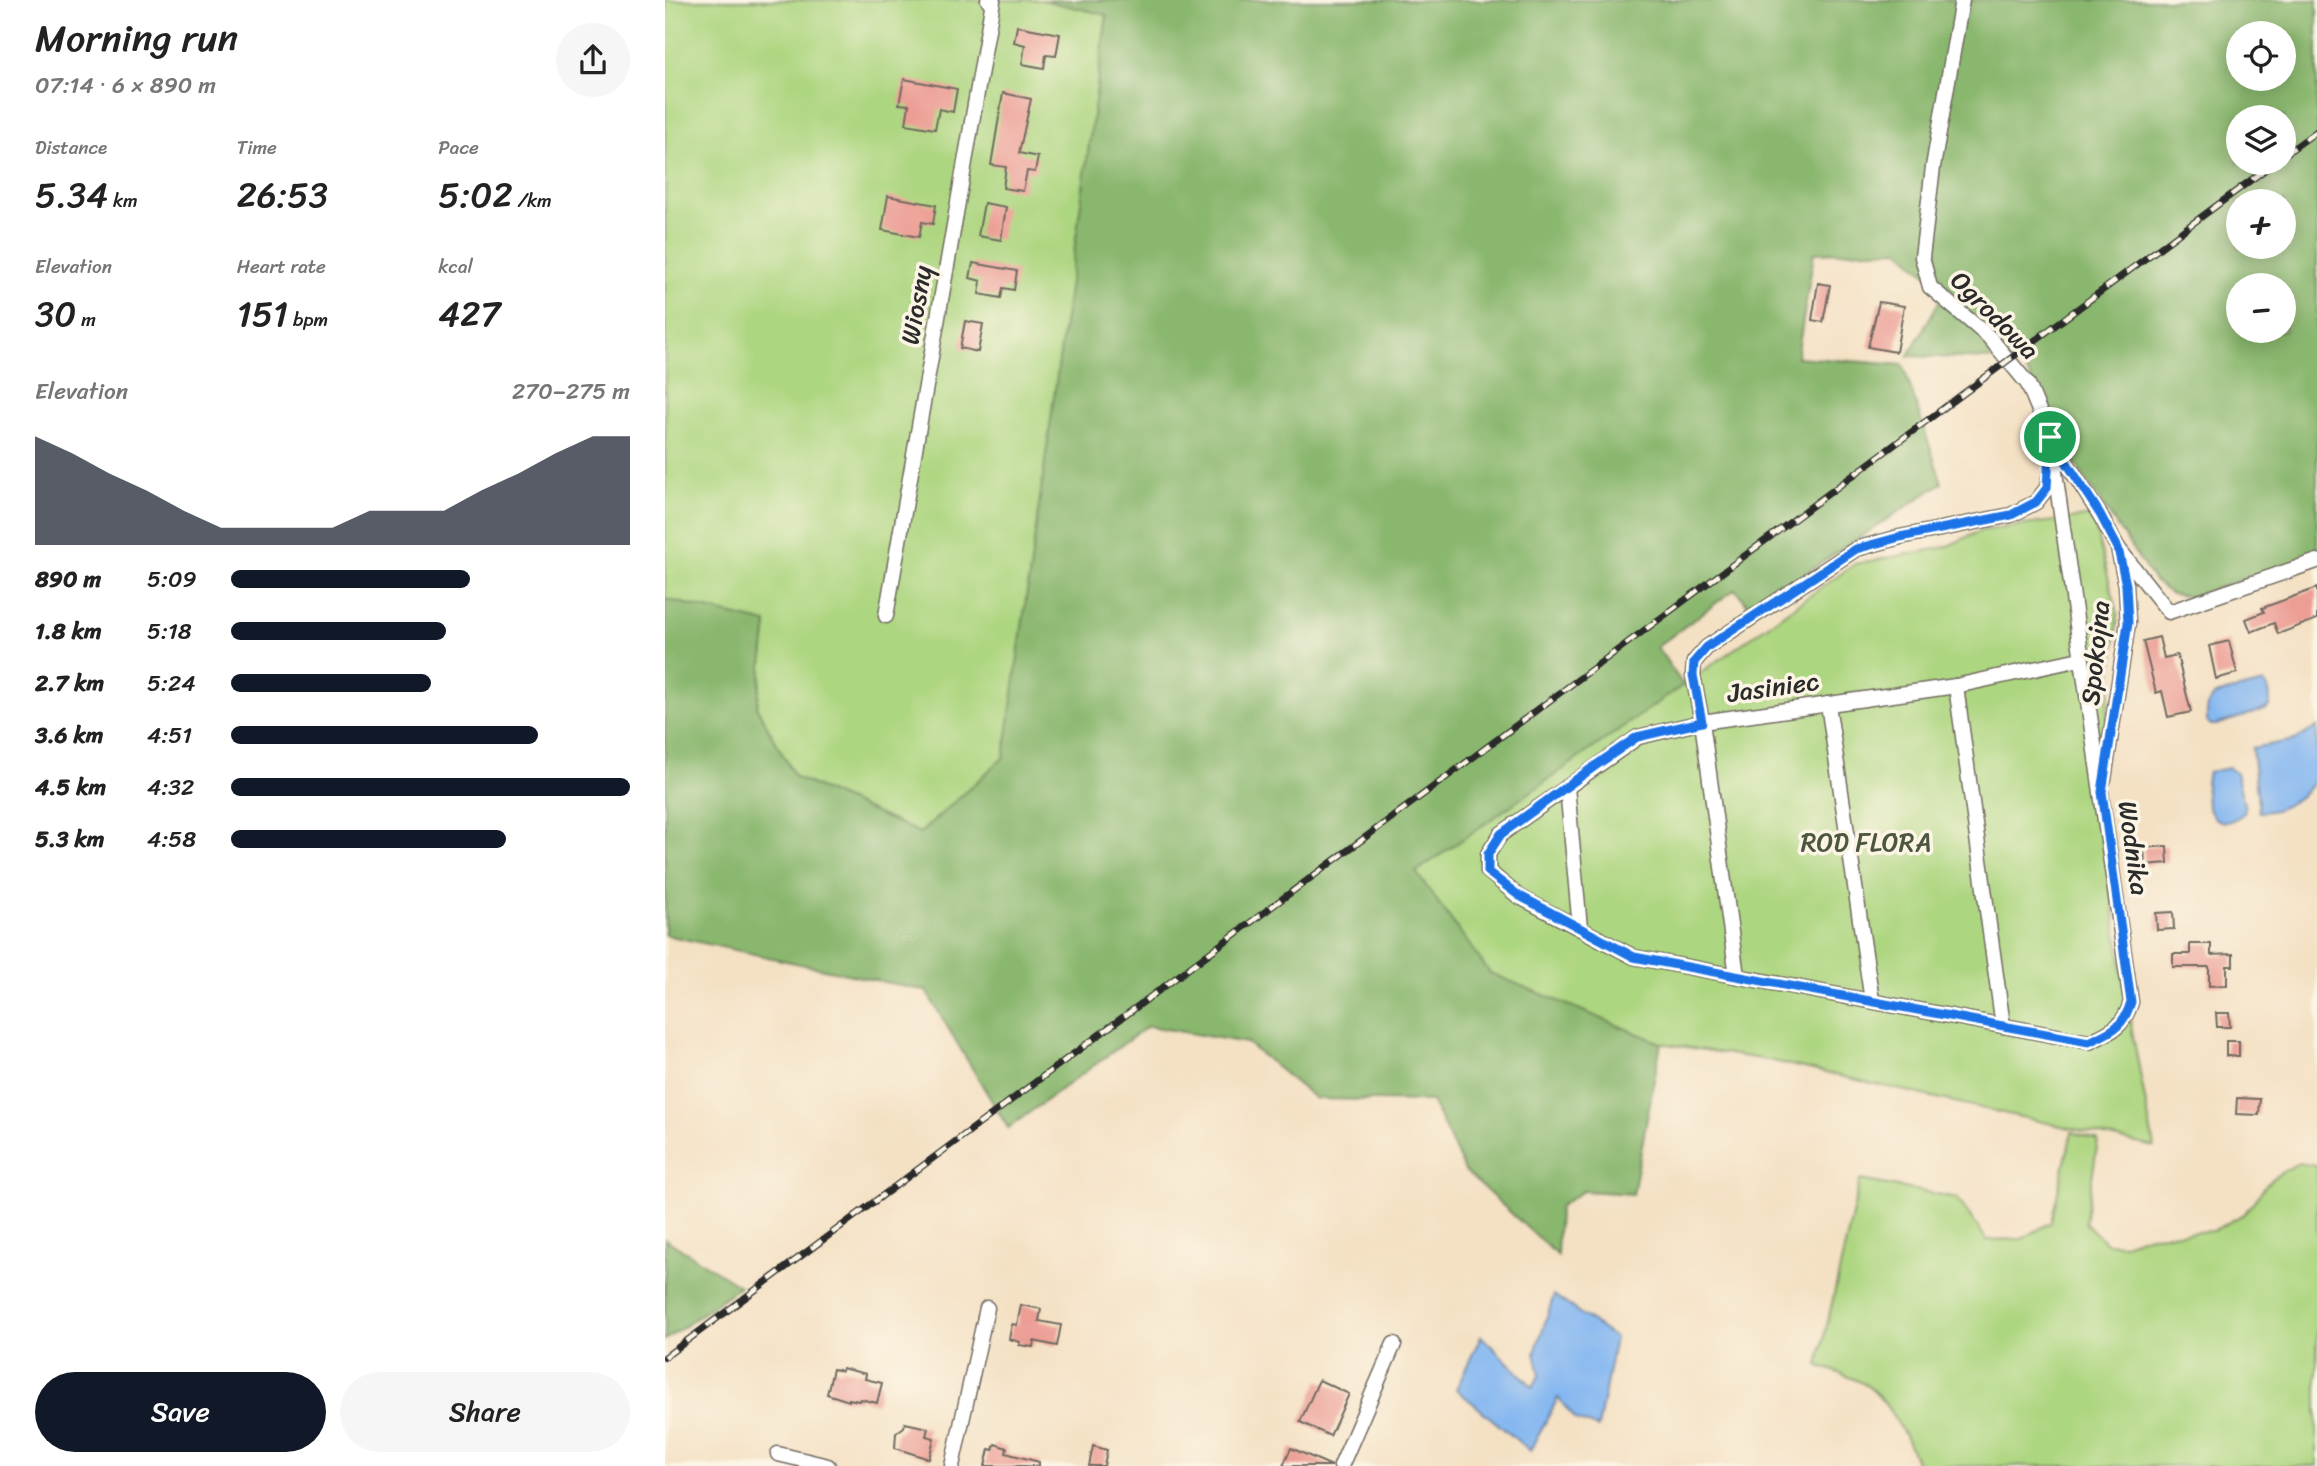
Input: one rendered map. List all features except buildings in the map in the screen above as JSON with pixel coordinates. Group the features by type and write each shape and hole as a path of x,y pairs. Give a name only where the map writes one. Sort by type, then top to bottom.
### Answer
{"street":[{"name":"Ogrodowa","path":"1962,0 1933,167 1922,257 1930,287 1989,337 2028,384 2050,437 2080,659"},
{"name":"Wiosny","path":"886,616 991,1"},
{"path":"2050,437 2100,514 2118,548"},
{"path":"1737,976 1702,722 1693,675 1694,662 1707,647 1856,549 1900,537 2011,515 2036,502 2047,488 2050,437"},
{"name":"Spokojna","path":"2118,548 2169,612 2317,561"},
{"name":"Spokojna","path":"2102,792 2128,623 2126,585 2118,548"},
{"name":"Jasiniec","path":"1580,928 1518,895 1488,872 1488,854 1501,834 1637,737 1702,722 1956,686 2080,659"},
{"name":"Wodnika","path":"2003,1026 2089,1042 2108,1033 2126,1019 2131,1002 2102,792 2080,659"},
{"path":"1567,787 1580,928 1634,957 2003,1026 1956,686"},
{"path":"1828,704 1872,1001"},
{"path":"952,1466 987,1308"},
{"path":"1341,1466 1394,1344"},
{"path":"778,1454 828,1466"}],"green space":[{"path":"665,0 1042,0 1107,14 1051,423 1211,596 920,834 795,777 757,708 767,624 665,599"},
{"path":"1042,0 2317,0 2317,554 2191,597 2171,594 2154,581 2068,453 2021,360 1908,356 1945,291 1899,250 1814,253 1797,357 1903,365 1942,483 1751,609 1735,589 1657,647 1683,685 1416,872 1490,973 1661,1043 1633,1194 1583,1191 1559,1207 1557,1255 1465,1171 1432,1101 1316,1099 1247,1043 1148,1026 1008,1128 926,991 665,935 665,599 767,623 757,708 795,777 920,833 1004,757 1107,15"},
{"name":"ROD FLORA","path":"2092,516 2118,614 2098,797 2126,999 2154,1147 1773,1061 1661,1043 1486,977 1413,869 1855,564 1946,547 1980,531"},
{"path":"2072,1132 2098,1140 2085,1223 2106,1243 2124,1244 2150,1235 2213,1231 2244,1214 2271,1179 2298,1163 2317,1166 2317,1466 1917,1466 1896,1420 1872,1389 1853,1378 1818,1365 1860,1180 1957,1198 1987,1240 2022,1239 2051,1222"},
{"path":"665,1239 740,1286 665,1340"}],"water":[{"path":"2264,683 2270,696 2270,705 2266,709 2216,725 2207,721 2207,706 2215,695"},
{"path":"2317,727 2317,771 2309,787 2286,806 2259,812 2252,748 2295,740"},
{"path":"2229,768 2236,773 2245,808 2244,813 2223,822 2216,819 2207,804 2206,782 2208,772"},
{"path":"1554,1295 1615,1338 1598,1428 1576,1420 1558,1398 1530,1451 1456,1389 1481,1336 1533,1387 1540,1374 1535,1353"}],"railway":[{"path":"2296,146 2317,131"},
{"path":"665,1357 2258,175"}],"route":[{"path":"2050,437 2100,514 2118,548 2126,585 2128,623 2102,792 2131,1002 2126,1019 2108,1033 2089,1042 1634,957 1518,895 1488,872 1488,854 1501,834 1595,766 1637,737 1702,722 1693,675 1694,662 1707,647 1856,549 1900,537 2011,515 2036,502 2047,488 2050,437"}]}
